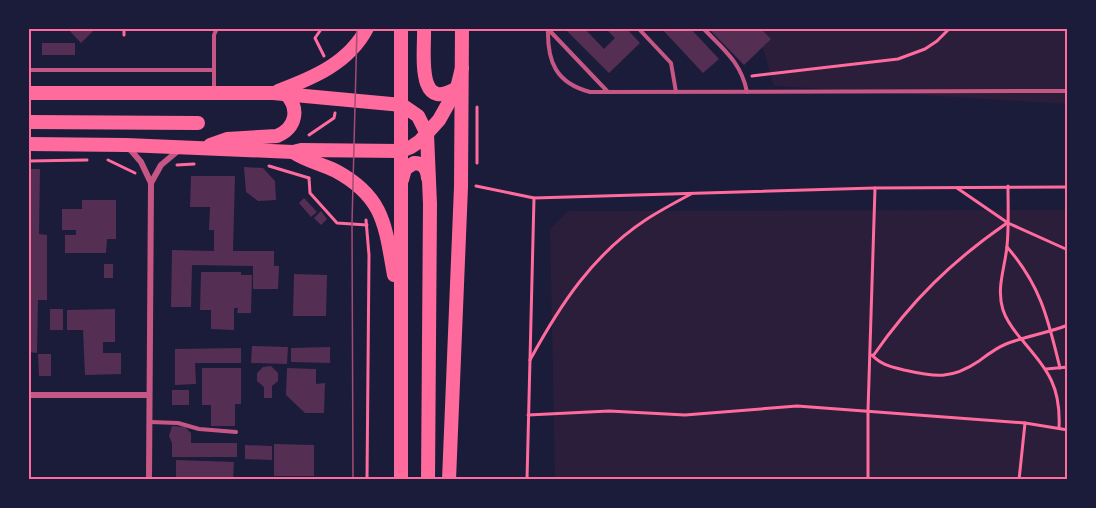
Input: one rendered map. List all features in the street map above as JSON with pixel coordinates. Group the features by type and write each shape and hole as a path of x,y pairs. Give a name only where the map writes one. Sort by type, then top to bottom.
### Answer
{"main road":[{"path":"280,94 330,68 349,54 367,28"},
{"path":"400,480 401,28"},
{"path":"424,28 425,78 428,88 442,95 457,88"},
{"path":"449,480 461,195 462,28"},
{"path":"28,144 126,145 293,152 301,150 401,151 420,141 440,120 457,88 462,68"},
{"path":"28,93 280,94 402,105 418,116 427,134 430,186 428,480"},
{"path":"206,148 227,139 277,136 284,133 291,126 295,114 294,107 280,94"},
{"path":"28,122 198,123"},
{"path":"293,152 335,171 366,193 381,215 386,227 400,309"},
{"path":"400,186 405,169 417,163 426,168 430,186"}],"street":[{"path":"126,145 141,162 151,183 149,480"},
{"path":"151,183 161,165 186,147"},
{"path":"28,395 149,395"}],"lane":[{"path":"214,94 216,28"},
{"path":"638,28 671,63 676,92"},
{"path":"703,28 736,63 744,77 747,92"},
{"path":"548,29 608,92"},
{"path":"548,29 549,55 553,64 564,80 591,92 1068,91"},
{"path":"28,70 214,70"},
{"path":"149,422 178,423 199,429 236,432"}],"path":[{"path":"124,28 124,35"},
{"path":"315,38 322,28"},
{"path":"744,77 898,59 925,49 950,28"},
{"path":"476,186 534,198 875,188 1068,187"},
{"path":"1008,186 1007,247 1000,284 1001,299 1008,321 1046,369 1057,396 1059,428"},
{"path":"955,187 1008,223 1068,250"},
{"path":"868,480 875,188"},
{"path":"366,193 369,255 366,480"},
{"path":"530,362 554,316 569,294 604,254 646,220 693,193"},
{"path":"527,480 534,198"},
{"path":"872,355 895,324 929,286 972,247 1008,223"},
{"path":"1007,247 1032,279 1041,297 1060,368"},
{"path":"872,355 881,363 892,367 933,377 942,376 962,371 1002,346 1068,325"},
{"path":"1046,369 1068,368"},
{"path":"528,415 609,411 685,415 797,406 1025,423 1068,430"},
{"path":"1019,480 1025,423"}],"shaded area":[{"path":"749,29 1067,29 1067,104 774,86 761,42"},
{"path":"1067,210 1067,479 555,479 550,229 568,211"}],"building":[{"path":"67,28 96,28 81,43"},
{"path":"564,28 584,28 604,49 615,38 605,28 626,28 640,43 609,73"},
{"path":"661,28 690,28 719,59 703,73"},
{"path":"708,28 760,28 771,39 744,65"},
{"path":"42,43 75,43 75,55 42,55"},
{"path":"244,167 263,168 275,181 276,200 258,201 246,192"},
{"path":"28,169 40,169 39,234 47,235 47,300 38,300 37,353 28,352"},
{"path":"191,176 235,176 233,251 274,251 274,266 279,266 278,289 253,289 253,266 192,265 191,307 171,307 172,250 214,251 214,230 209,230 210,207 190,207"},
{"path":"304,198 317,212 311,217 299,203"},
{"path":"82,200 116,200 116,239 107,239 106,253 65,253 65,235 76,235 76,230 62,230 62,209 82,209"},
{"path":"321,211 327,219 321,225 314,218"},
{"path":"104,264 113,264 113,278 104,278"},
{"path":"201,272 241,272 241,275 252,275 251,313 237,313 238,308 234,308 234,330 211,329 211,310 200,310"},
{"path":"294,274 327,275 326,316 293,316"},
{"path":"50,309 63,309 63,330 50,330"},
{"path":"115,309 115,342 103,342 103,353 121,353 121,374 85,375 83,330 67,330 67,310"},
{"path":"252,346 288,347 287,364 251,363"},
{"path":"330,347 330,363 291,362 291,348"},
{"path":"241,348 241,363 195,363 196,384 175,385 175,349"},
{"path":"38,354 51,354 51,376 39,376"},
{"path":"271,366 278,373 278,381 272,386 272,398 264,398 264,387 257,381 257,373 263,367"},
{"path":"202,368 241,368 241,404 235,404 235,426 211,426 211,405 202,405"},
{"path":"287,368 316,369 316,384 325,383 324,413 305,413 286,395"},
{"path":"172,390 189,390 189,405 172,405"},
{"path":"172,426 185,427 191,433 191,443 237,443 237,457 172,457 172,443 169,436"},
{"path":"274,444 314,445 314,476 274,476"},
{"path":"245,445 272,446 272,460 245,459"},
{"path":"176,460 234,462 233,480 176,480"}],"tram line":[{"path":"353,480 352,223 357,28"}]}
